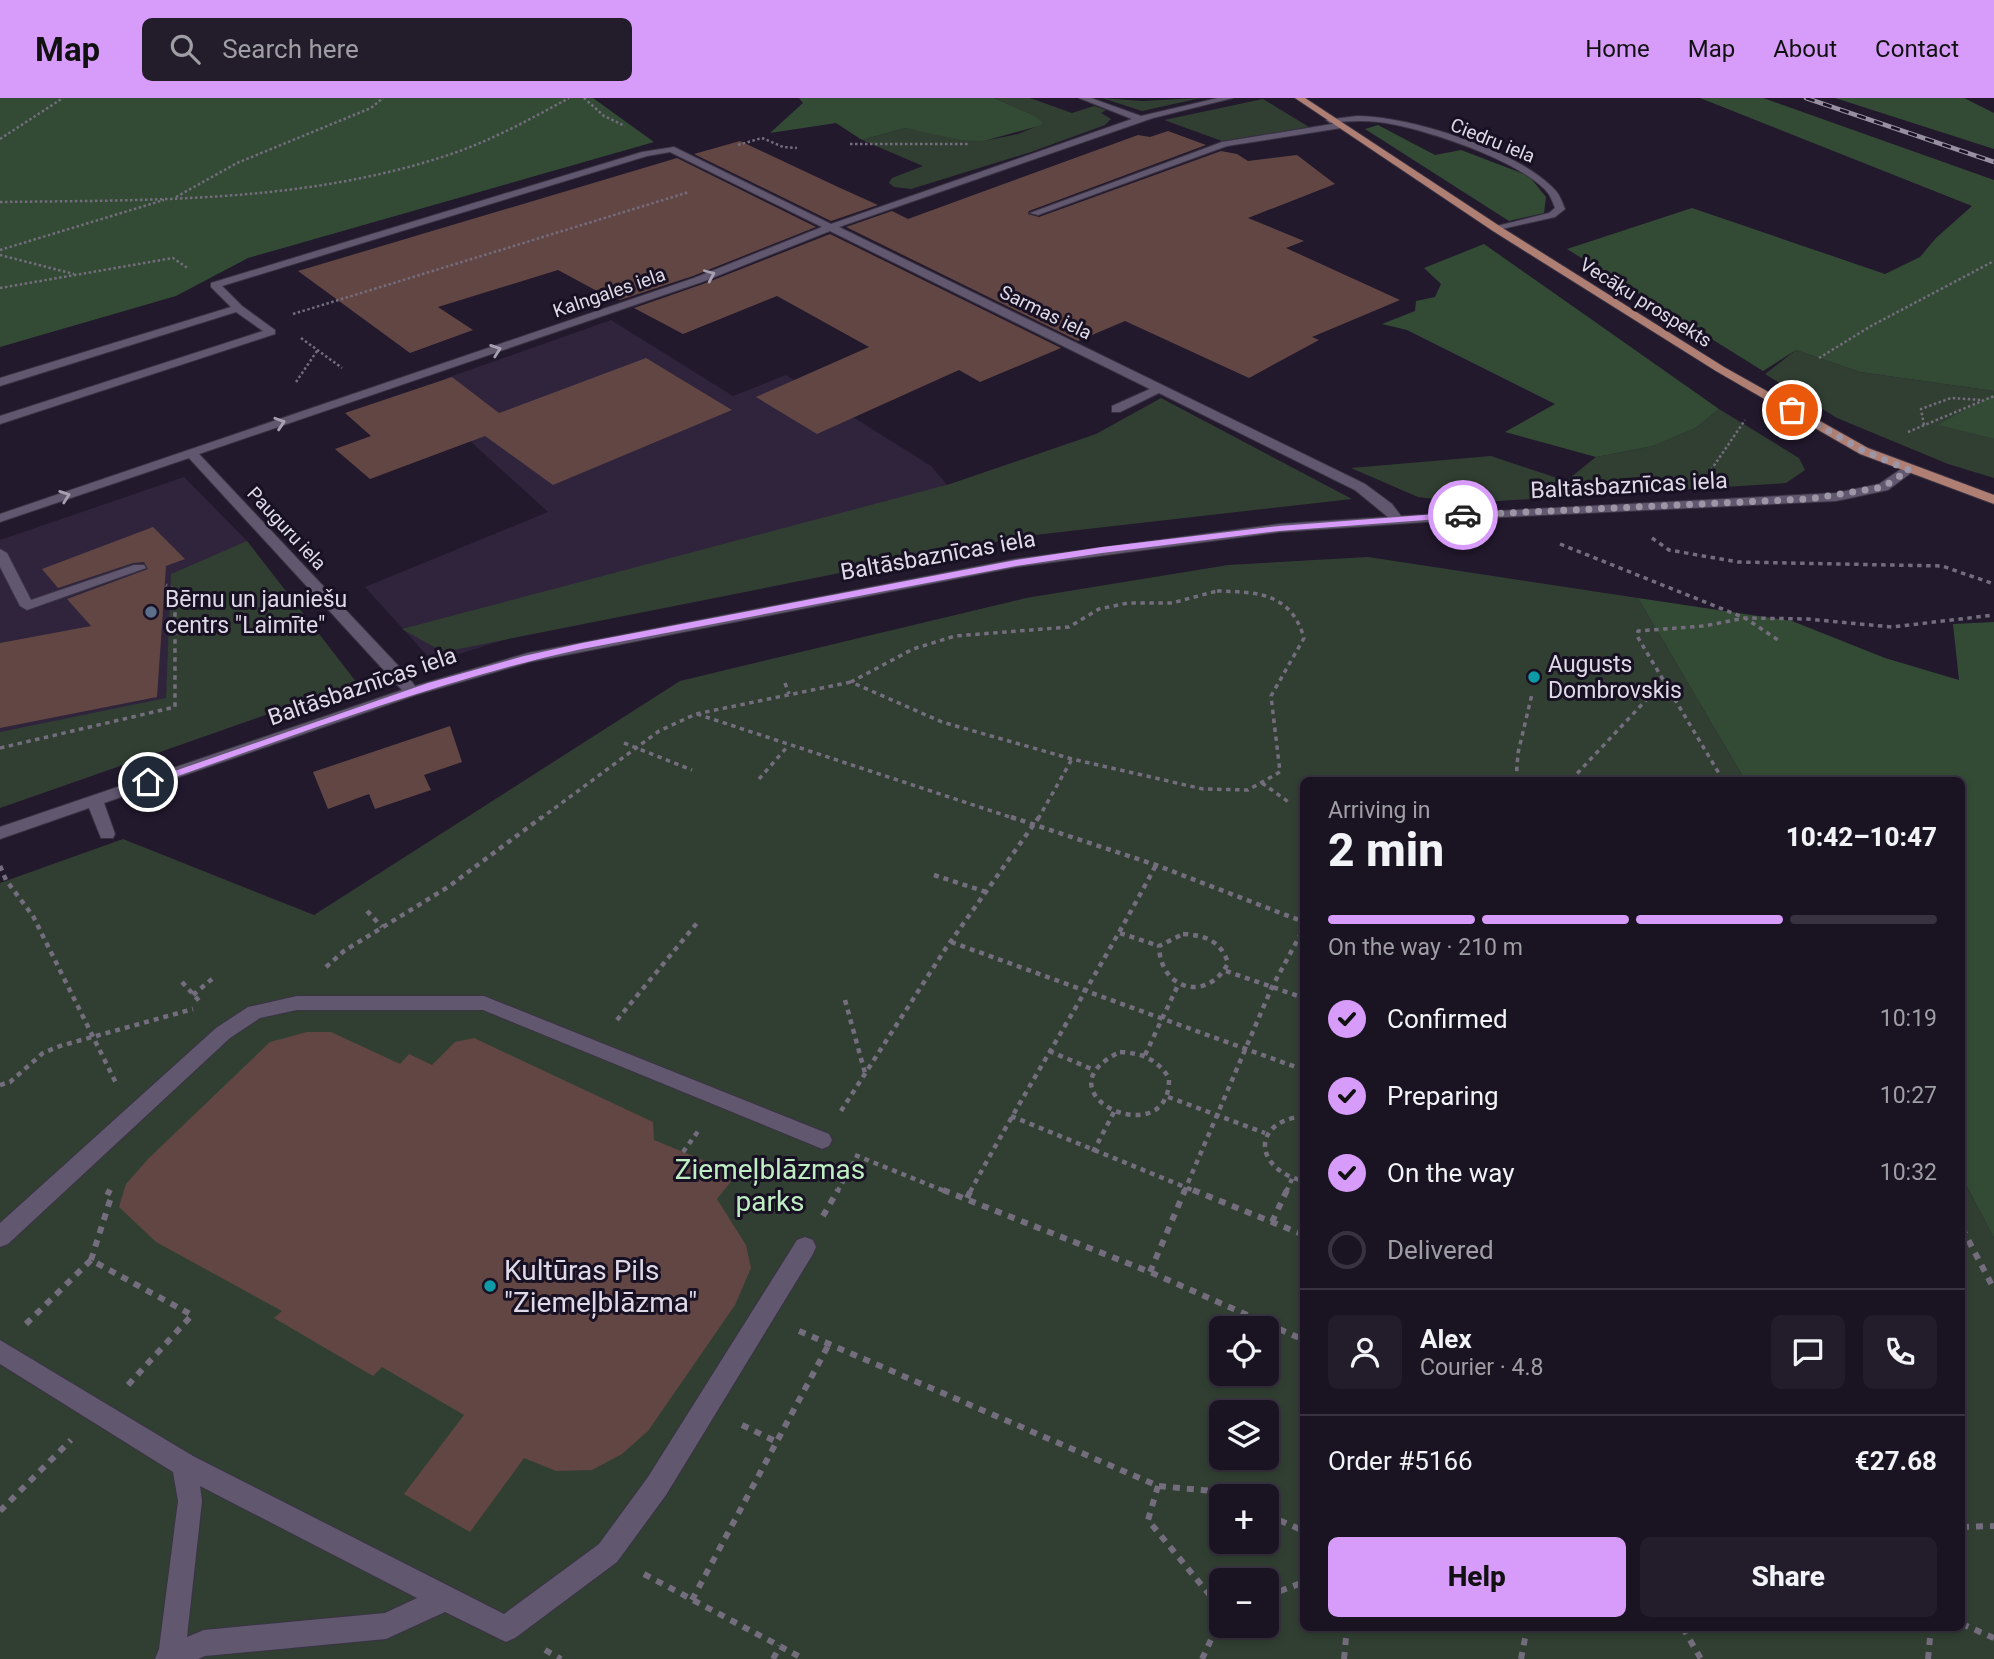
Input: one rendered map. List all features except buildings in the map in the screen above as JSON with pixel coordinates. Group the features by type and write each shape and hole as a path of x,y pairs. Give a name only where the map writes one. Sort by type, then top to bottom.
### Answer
{"main road":[{"name":"Vecāķu prospekts","path":"1298,98 1497,229 1720,369 1864,451 1994,500"}],"street":[{"path":"1083,98 1140,119"},
{"name":"Kalngales iela","path":"0,518 698,280 781,244 1140,119 1229,98"},
{"name":"Ciedru iela","path":"1334,123 1357,118 1406,125 1502,158 1540,178 1554,191 1560,202 1560,209 1552,215 1497,229"},
{"path":"1035,213 1225,144 1334,123"},
{"name":"Sarmas iela","path":"666,146 1360,487 1387,507 1397,519"},
{"path":"271,332 238,308 215,285 666,146"},
{"path":"0,382 238,308"},
{"path":"0,420 271,332"},
{"path":"1116,409 1161,388"},
{"name":"Pauguru iela","path":"190,452 401,677 411,692"},
{"name":"Baltāsbaznīcas iela","path":"0,833 411,692 516,661 1016,563 1279,528 1397,519 1836,497 1883,487 1909,470"},
{"path":"0,553 27,606 139,568"},
{"path":"95,801 107,834"},
{"path":"0,1237 223,1033 255,1012 297,1003 484,1003 822,1140"},
{"path":"0,1351 184,1465 506,1629 608,1553 657,1486 805,1247"},
{"path":"184,1465 190,1501 170,1657 204,1643 386,1626 445,1598"}],"path":[{"path":"0,139 63,98"},
{"path":"0,253 173,197 237,163 371,108 383,98"},
{"path":"0,202 298,190 447,157 533,122 569,98"},
{"path":"584,98 604,116 666,146"},
{"path":"850,144 980,144"},
{"path":"271,332 288,315 730,179"},
{"path":"0,253 77,275"},
{"path":"0,289 173,258 215,285"},
{"path":"1819,358 1871,326 1994,261"},
{"path":"271,332 290,330 374,392"},
{"path":"293,385 317,351"},
{"path":"1924,426 1921,409 1951,398 1986,400"},
{"path":"1707,475 1747,417"},
{"path":"1612,508 1669,550 1738,562 1942,566 1994,584"},
{"path":"1559,544 1745,618 1781,642"},
{"path":"0,748 175,707 175,590 139,568"},
{"path":"297,1003 320,973 344,951 448,887 659,731 696,714 851,682 913,649 955,636 1069,627 1099,609 1128,603 1172,603 1217,591 1258,594 1278,599 1298,618 1304,638 1271,696 1280,772 1248,790 1203,789 1072,759 942,722 851,682"},
{"path":"1721,777 1637,636 1637,631 1704,626 1745,618 1807,619 1892,627 1994,615"},
{"path":"1577,777 1610,737 1664,681"},
{"path":"785,683 789,694"},
{"path":"1516,777 1518,753 1532,694"},
{"path":"696,714 1156,865 1300,920"},
{"path":"624,743 692,769"},
{"path":"759,779 788,746"},
{"path":"1072,759 1034,824 951,942 822,1140 1150,1272 1300,1338"},
{"path":"1262,783 1290,803"},
{"path":"967,1198 1011,1116 1120,933 1156,865"},
{"path":"0,866 3,875 33,916 131,1116"},
{"path":"934,875 986,892"},
{"path":"367,911 382,927"},
{"path":"594,1048 697,923"},
{"path":"1120,933 1159,946"},
{"path":"1159,946 1172,937 1183,934 1204,936 1221,947 1226,955 1226,971"},
{"path":"1150,1272 1272,987 1300,935"},
{"path":"951,942 1300,1069"},
{"path":"1159,946 1159,967 1165,975 1179,983 1198,987 1210,984 1226,971"},
{"path":"1226,971 1300,997"},
{"path":"193,995 212,979"},
{"path":"1145,1055 1179,983"},
{"path":"845,1000 865,1074"},
{"path":"0,1085 10,1082 43,1053 204,1006"},
{"path":"1049,1051 1094,1070"},
{"path":"1121,1052 1145,1055 1155,1060 1169,1078 1168,1097 1149,1113 1136,1116 1114,1112 1099,1102 1092,1091 1094,1070 1110,1055 1121,1052"},
{"path":"1168,1097 1266,1133"},
{"path":"1093,1152 1114,1112"},
{"path":"1011,1116 1093,1152 1300,1233"},
{"path":"1300,1116 1279,1119 1266,1133 1263,1145 1273,1167 1300,1180"},
{"path":"805,1247 858,1156"},
{"path":"18,1332 91,1260 112,1194 72,1171"},
{"path":"1271,1222 1293,1179"},
{"path":"1965,1234 1994,1289"},
{"path":"91,1260 192,1315 123,1390 97,1413"},
{"path":"763,1315 1158,1486 1209,1491"},
{"path":"692,1600 828,1344"},
{"path":"0,1511 54,1457"},
{"path":"1158,1486 1148,1520 1209,1594"},
{"path":"1279,1520 1300,1529"},
{"path":"1965,1527 1994,1526"},
{"path":"608,1553 804,1659"},
{"path":"1279,1591 1300,1584"},
{"path":"1965,1625 1994,1637"},
{"path":"1345,1659 1347,1631"},
{"path":"1521,1659 1526,1631"},
{"path":"1685,1631 1701,1659"},
{"path":"1928,1659 1931,1631"},
{"path":"1202,1659 1212,1638"},
{"path":"772,1659 780,1646"}],"shaded area":[{"path":"611,320 733,396 786,375 931,466 989,534 558,623 433,662 365,587 548,512 448,421 450,383 444,379"},
{"name":"Bērnu un jauniešu centrs \"Laimīte\"","path":"184,477 247,541 357,683 0,808 0,540"}],"green space":[{"path":"0,98 593,98 654,142 248,258 176,296 0,347"},
{"path":"799,98 994,98 1031,114 1042,122 1042,125 984,141 961,140 905,128 862,140 836,123 770,133 803,103"},
{"path":"994,98 1030,98 1072,113 1094,106 1106,110 1101,113 1111,119 1105,125 1031,152 911,189 894,187 889,183 892,178 923,166 862,140 905,128 984,141 1018,134 1042,124 1031,114"},
{"path":"1102,98 1142,101 1201,98 1142,111"},
{"path":"1700,98 1763,98 1994,180 1994,391 1860,372 1796,350 1763,371 1567,249 1692,208 1885,274 1920,257 1936,238 1972,206"},
{"path":"1835,98 1964,98 1994,113 1994,149"},
{"path":"1263,99 1309,127 1222,141 1164,120"},
{"path":"1378,125 1435,155 1461,150 1529,176 1546,197 1544,213 1509,221 1365,129"},
{"path":"1484,244 1719,409 1696,428 1653,446 1596,457 1505,432 1555,404 1407,330 1382,324 1415,311 1416,301 1435,297 1441,284 1424,268"},
{"path":"1796,350 1860,372 1994,391 1994,394 1938,425 1994,439 1994,478 1948,464 1837,418 1765,374"},
{"path":"1994,394 1994,439 1937,425"},
{"path":"1161,398 1352,499 1026,536 443,652 402,629 950,484 1096,434"},
{"path":"1719,409 1799,458 1805,470 1786,483 1466,503 1418,497 1351,468 1491,456 1566,481 1596,457 1653,446 1696,428"},
{"path":"247,541 357,683 0,808 0,732 166,698 171,574"},
{"name":"Ziemeļblāzmas parks","path":"1368,557 1638,598 1743,777 1300,777 1300,1631 1965,1631 1965,1183 1994,1238 1994,1659 0,1659 0,883 123,839 314,915 680,681 1026,598 1228,565"},
{"path":"1638,598 1792,621 1885,658 1959,680 1953,624 1994,622 1994,1238 1965,1183 1965,777 1743,777"}],"railway":[{"path":"1806,98 1994,162"}],"way so far":[{"path":"1463,515 1809,499 1883,487 1909,470 1864,451 1792,410"}],"place":[{"name":"Bērnu un jauniešu centrs \"Laimīte\"","path":"151,612"},
{"name":"Augusts Dombrovskis","path":"1534,677"},
{"name":"Kultūras Pils \"Ziemeļblāzma\"","path":"490,1286"}],"route":[{"path":"148,782 431,685 582,646 1016,563 1102,550 1279,528 1463,515"}]}
